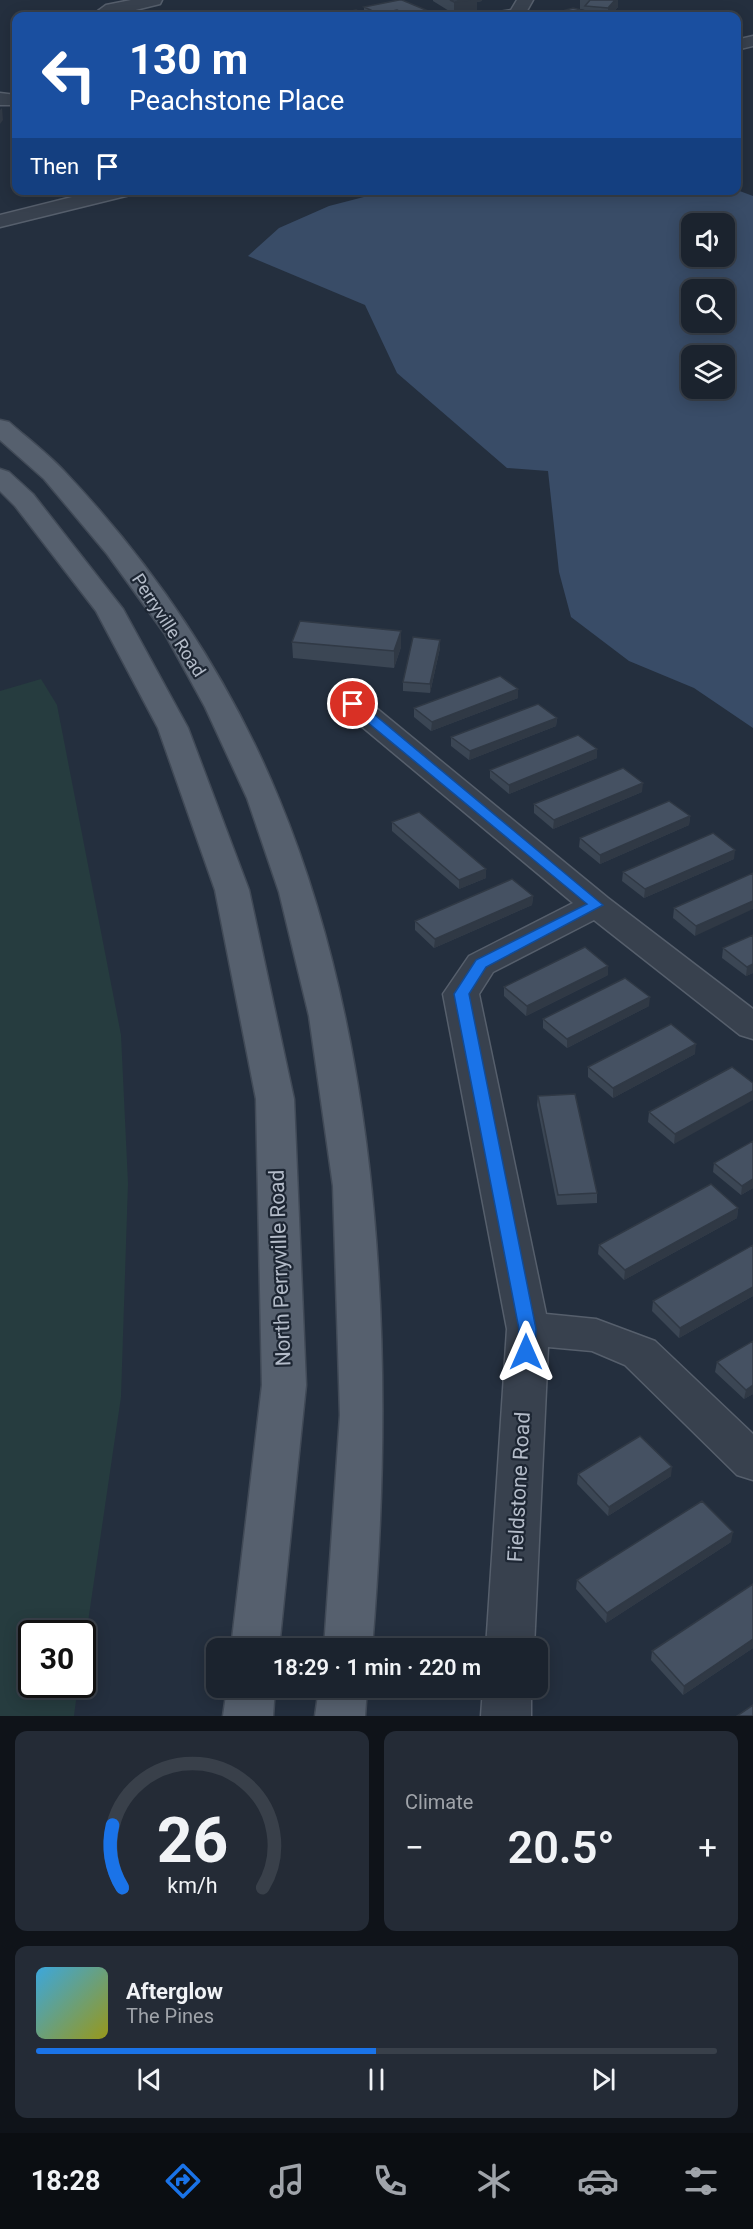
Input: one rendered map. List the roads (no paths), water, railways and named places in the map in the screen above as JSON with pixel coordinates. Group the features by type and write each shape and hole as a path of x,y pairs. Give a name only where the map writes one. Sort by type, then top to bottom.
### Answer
{"main road":[{"name":"Perryville Road","path":"0,427 53,474 110,539 179,633 220,707 263,798 296,892 327,1017 353,1186 362,1415 349,1638"},
{"name":"North Perryville Road","path":"0,477 24,500 109,609 173,728 232,890 275,1099 284,1385 256,1638"},
{"path":"248,1716 250,1698"},
{"path":"339,1716 342,1698"}],"street":[{"path":"101,10 154,0"},
{"path":"0,208 51,195"},
{"path":"0,221 107,195"},
{"path":"353,704 596,905 753,1027"},
{"name":"Fieldstone Road","path":"511,1638 528,1329 461,994 481,964 596,905"},
{"path":"528,1329 596,1335 640,1353 753,1462"},
{"path":"506,1716 507,1698"}],"water":[{"path":"741,192 753,196 753,728 694,688 629,661 571,617 559,572 548,471 507,468 397,373 365,305 248,256 279,228 329,206 372,195 741,195"}]}
